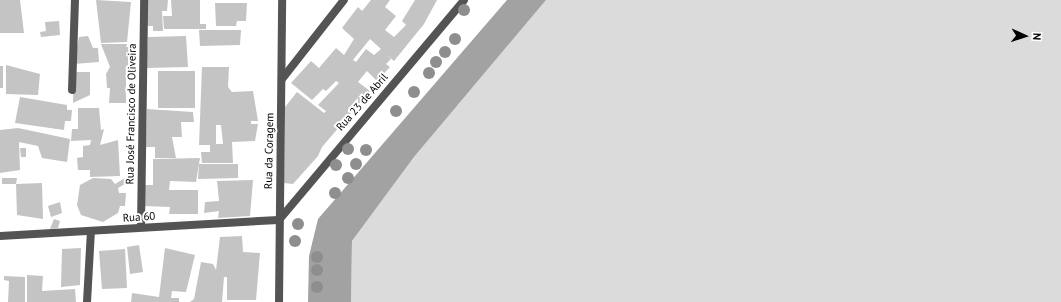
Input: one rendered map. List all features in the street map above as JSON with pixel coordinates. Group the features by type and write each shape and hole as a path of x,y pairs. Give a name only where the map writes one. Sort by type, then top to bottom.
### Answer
{"street":[{"path":"72,90 75,0"},
{"name":"Rua José Francisco de Oliveira","path":"141,227 144,0"},
{"name":"Rua da Coragem","path":"279,302 282,0"},
{"path":"282,79 344,0"},
{"name":"Rua 23 de Abril","path":"279,220 464,0"},
{"name":"Rua 60","path":"0,236 279,220"},
{"path":"87,302 91,231"}],"shaded area":[{"path":"507,0 546,0 414,157 352,241 351,302 308,302 309,256 318,219"},
{"path":"546,0 1061,0 1061,302 351,302 352,241 414,157"}],"building":[{"path":"0,0 20,0 24,33 0,33"},
{"path":"96,0 131,2 127,42 101,43"},
{"path":"146,0 168,0 167,11 162,11 163,31 153,31 153,26 147,26"},
{"path":"171,0 200,0 200,24 206,24 206,29 164,29 163,16 172,16"},
{"path":"371,0 390,0 385,7 396,16 385,30 394,37 406,25 402,21 415,0 437,0 424,24 394,61 387,55 391,59 386,64 390,67 377,81 367,71 358,82 370,91 322,147 318,156 293,184 284,183 285,107 297,92 324,113 326,111 318,105 339,83 336,81 326,91 323,89 312,100 291,83 311,61 319,68 336,48 344,55 354,39 342,28 358,7 362,11","holes":["370,39 381,49 374,55 366,49 356,62 353,60"]},
{"path":"215,3 247,3 246,21 237,21 236,26 216,26"},
{"path":"59,21 60,35 41,37 40,32 46,31 45,22"},
{"path":"199,30 241,30 240,45 200,46"},
{"path":"88,36 93,48 98,48 99,62 74,64 79,37"},
{"path":"186,36 188,67 146,68 148,37"},
{"path":"101,44 127,44 126,47 131,47 130,66 126,66 126,103 109,103 110,88 107,88 106,74 110,67"},
{"path":"6,65 40,74 38,95 6,94"},
{"path":"0,66 3,66 3,88 0,88"},
{"path":"202,67 229,67 228,87 232,92 253,91 258,121 251,121 251,124 258,124 255,141 232,142 233,163 202,163 201,152 210,152 210,145 199,145","holes":["216,125 221,125 223,144 216,144"]},
{"path":"158,71 195,71 195,108 158,108"},
{"path":"77,72 90,72 90,95 73,103 74,74"},
{"path":"20,97 67,105 67,110 72,110 71,121 65,121 64,130 15,123"},
{"path":"78,108 99,108 101,130 104,129 100,145 118,140 120,176 90,177 90,170 78,170 77,158 83,157 83,146 90,145 91,140 71,141 72,129 78,129"},
{"path":"147,109 193,112 194,122 181,122 182,137 172,137 176,158 155,158 155,147 146,147"},
{"path":"18,128 70,139 67,162 42,158 38,146 19,142 20,170 0,173 0,130"},
{"path":"20,148 26,148 26,157 21,157"},
{"path":"200,158 196,182 170,181 169,190 198,190 198,214 169,214 170,207 144,206 144,185 153,185 153,159"},
{"path":"199,164 238,164 238,178 198,179"},
{"path":"2,178 17,178 16,184 2,184"},
{"path":"93,178 111,179 115,184 125,178 125,184 118,188 119,193 126,193 125,206 120,206 118,213 103,222 81,215 77,205 80,185"},
{"path":"253,180 250,216 218,218 219,211 204,213 205,202 219,201 217,181"},
{"path":"42,183 43,219 17,215 16,184"},
{"path":"60,202 62,213 51,217 48,206"},
{"path":"54,219 60,221 58,228 50,229"},
{"path":"242,236 243,252 260,253 256,300 227,300 227,277 224,277 222,302 190,302 194,299 201,262 213,264 216,270 220,237"},
{"path":"139,245 143,272 130,274 127,247"},
{"path":"81,248 80,285 61,287 62,249"},
{"path":"165,248 195,255 186,292 172,291 171,298 179,298 179,302 131,302 132,293 159,297"},
{"path":"125,249 127,288 102,289 99,251"},
{"path":"27,275 43,276 42,291 75,289 76,302 27,302"},
{"path":"4,276 25,277 25,302 8,302 9,281 4,280"}]}
